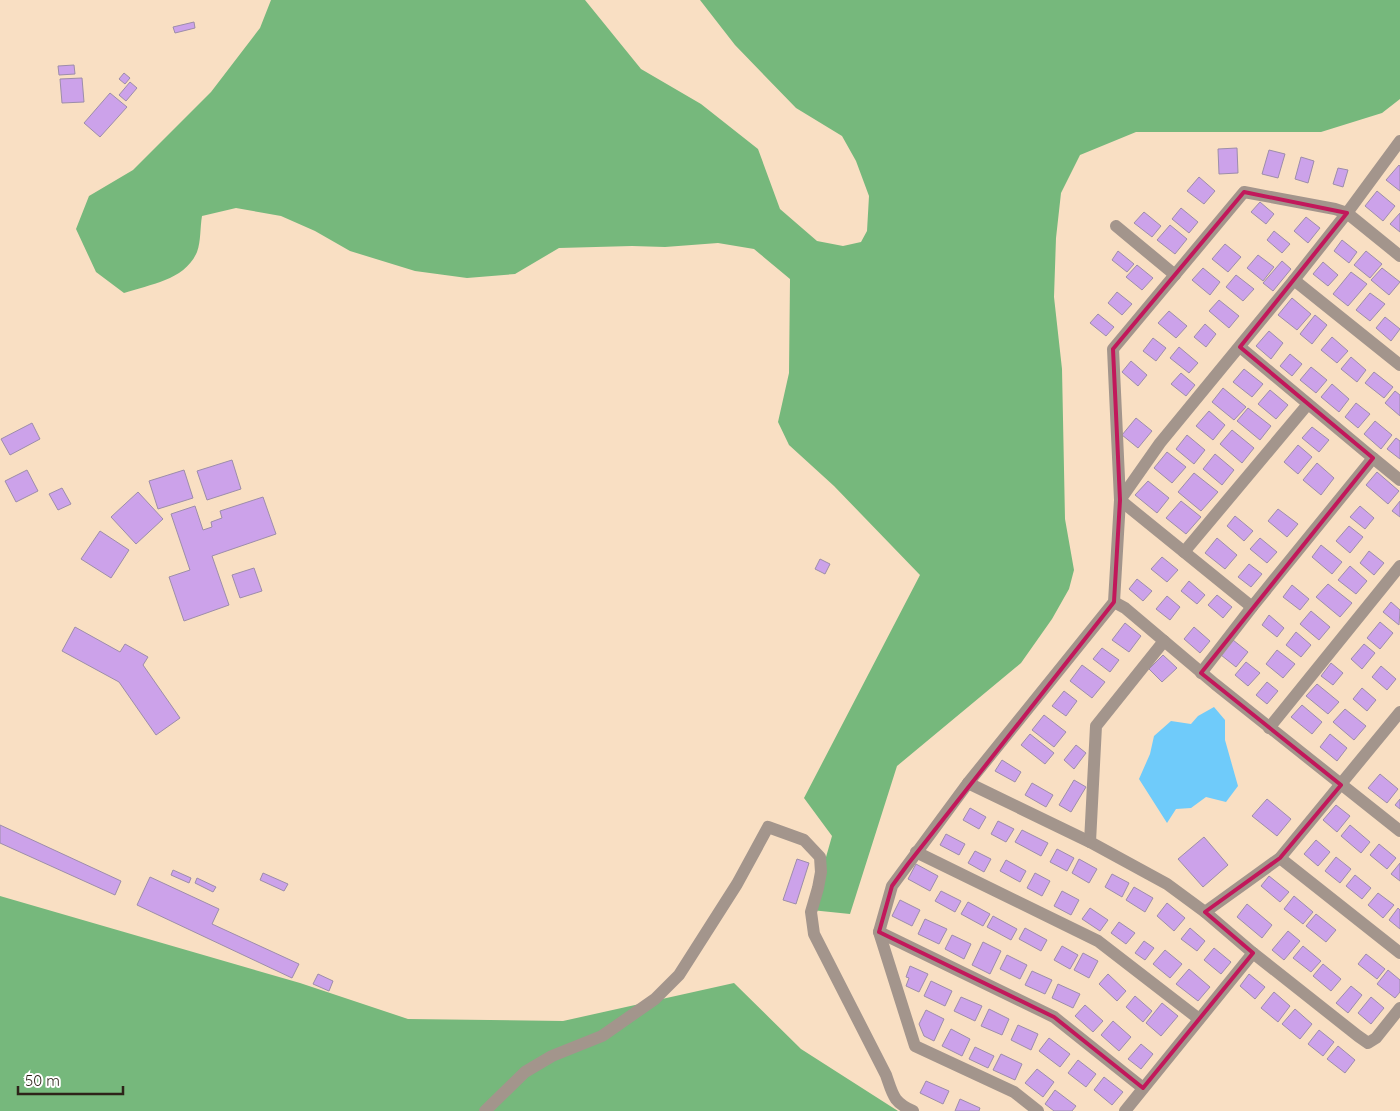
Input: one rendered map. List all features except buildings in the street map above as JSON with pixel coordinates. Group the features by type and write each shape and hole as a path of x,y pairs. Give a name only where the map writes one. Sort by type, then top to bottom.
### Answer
{"street":[{"path":"1120,500 1160,443 1294,280 1400,142"},
{"path":"1038,1111 1014,1092 915,1046 879,932 892,886 916,852 968,783 1114,602 1120,500 1113,348 1244,192 1334,208 1347,213 1400,256"},
{"path":"1116,226 1175,275"},
{"path":"1294,280 1400,365"},
{"path":"1240,347 1400,480"},
{"path":"1184,552 1308,404"},
{"path":"1201,673 1373,458"},
{"path":"1120,500 1252,607"},
{"path":"1269,728 1400,566"},
{"path":"1114,602 1125,608 1201,673 1400,831"},
{"path":"1090,842 1096,726 1164,641"},
{"path":"1205,912 1280,858 1400,712"},
{"path":"968,783 1090,842 1167,884 1368,1042 1376,1038 1400,1008"},
{"path":"485,1111 525,1072 552,1056 602,1036 655,999 679,975 737,884 768,827 804,840 820,857 821,872 811,912 814,934 886,1075 893,1095 900,1105 913,1111"},
{"path":"916,852 1098,941 1199,1019"},
{"path":"1280,858 1400,953"},
{"path":"879,932 1054,1017 1143,1088"},
{"path":"1124,1111 1253,952"}],"highlighted area":[{"path":"1244,192 1347,213 1240,347 1373,458 1201,673 1341,785 1280,858 1205,912 1253,953 1143,1088 1054,1017 879,932 892,886 1114,602 1120,500 1113,349"}],"green space":[{"path":"271,0 585,0 641,69 701,104 758,149 780,209 817,241 843,246 861,242 867,231 869,196 856,161 842,136 796,108 735,45 700,0 1400,0 1400,99 1382,113 1321,132 1136,132 1080,155 1061,193 1056,238 1054,297 1062,369 1065,519 1074,570 1069,589 1052,619 1021,663 897,766 850,914 811,910 832,836 804,798 920,575 834,486 789,445 778,422 789,373 790,279 754,249 718,243 665,247 559,248 515,274 467,278 415,271 350,251 315,231 281,216 236,208 202,216 197,252 192,261 176,275 166,280 124,293 96,272 76,229 89,196 133,170 211,92 260,28"},
{"path":"0,896 300,983 408,1019 563,1021 734,983 801,1049 898,1111 0,1111"}],"water":[{"path":"1214,707 1225,720 1225,740 1238,786 1226,802 1206,797 1191,808 1176,809 1167,823 1139,779 1150,754 1154,736 1171,721 1191,724 1198,716"}]}
